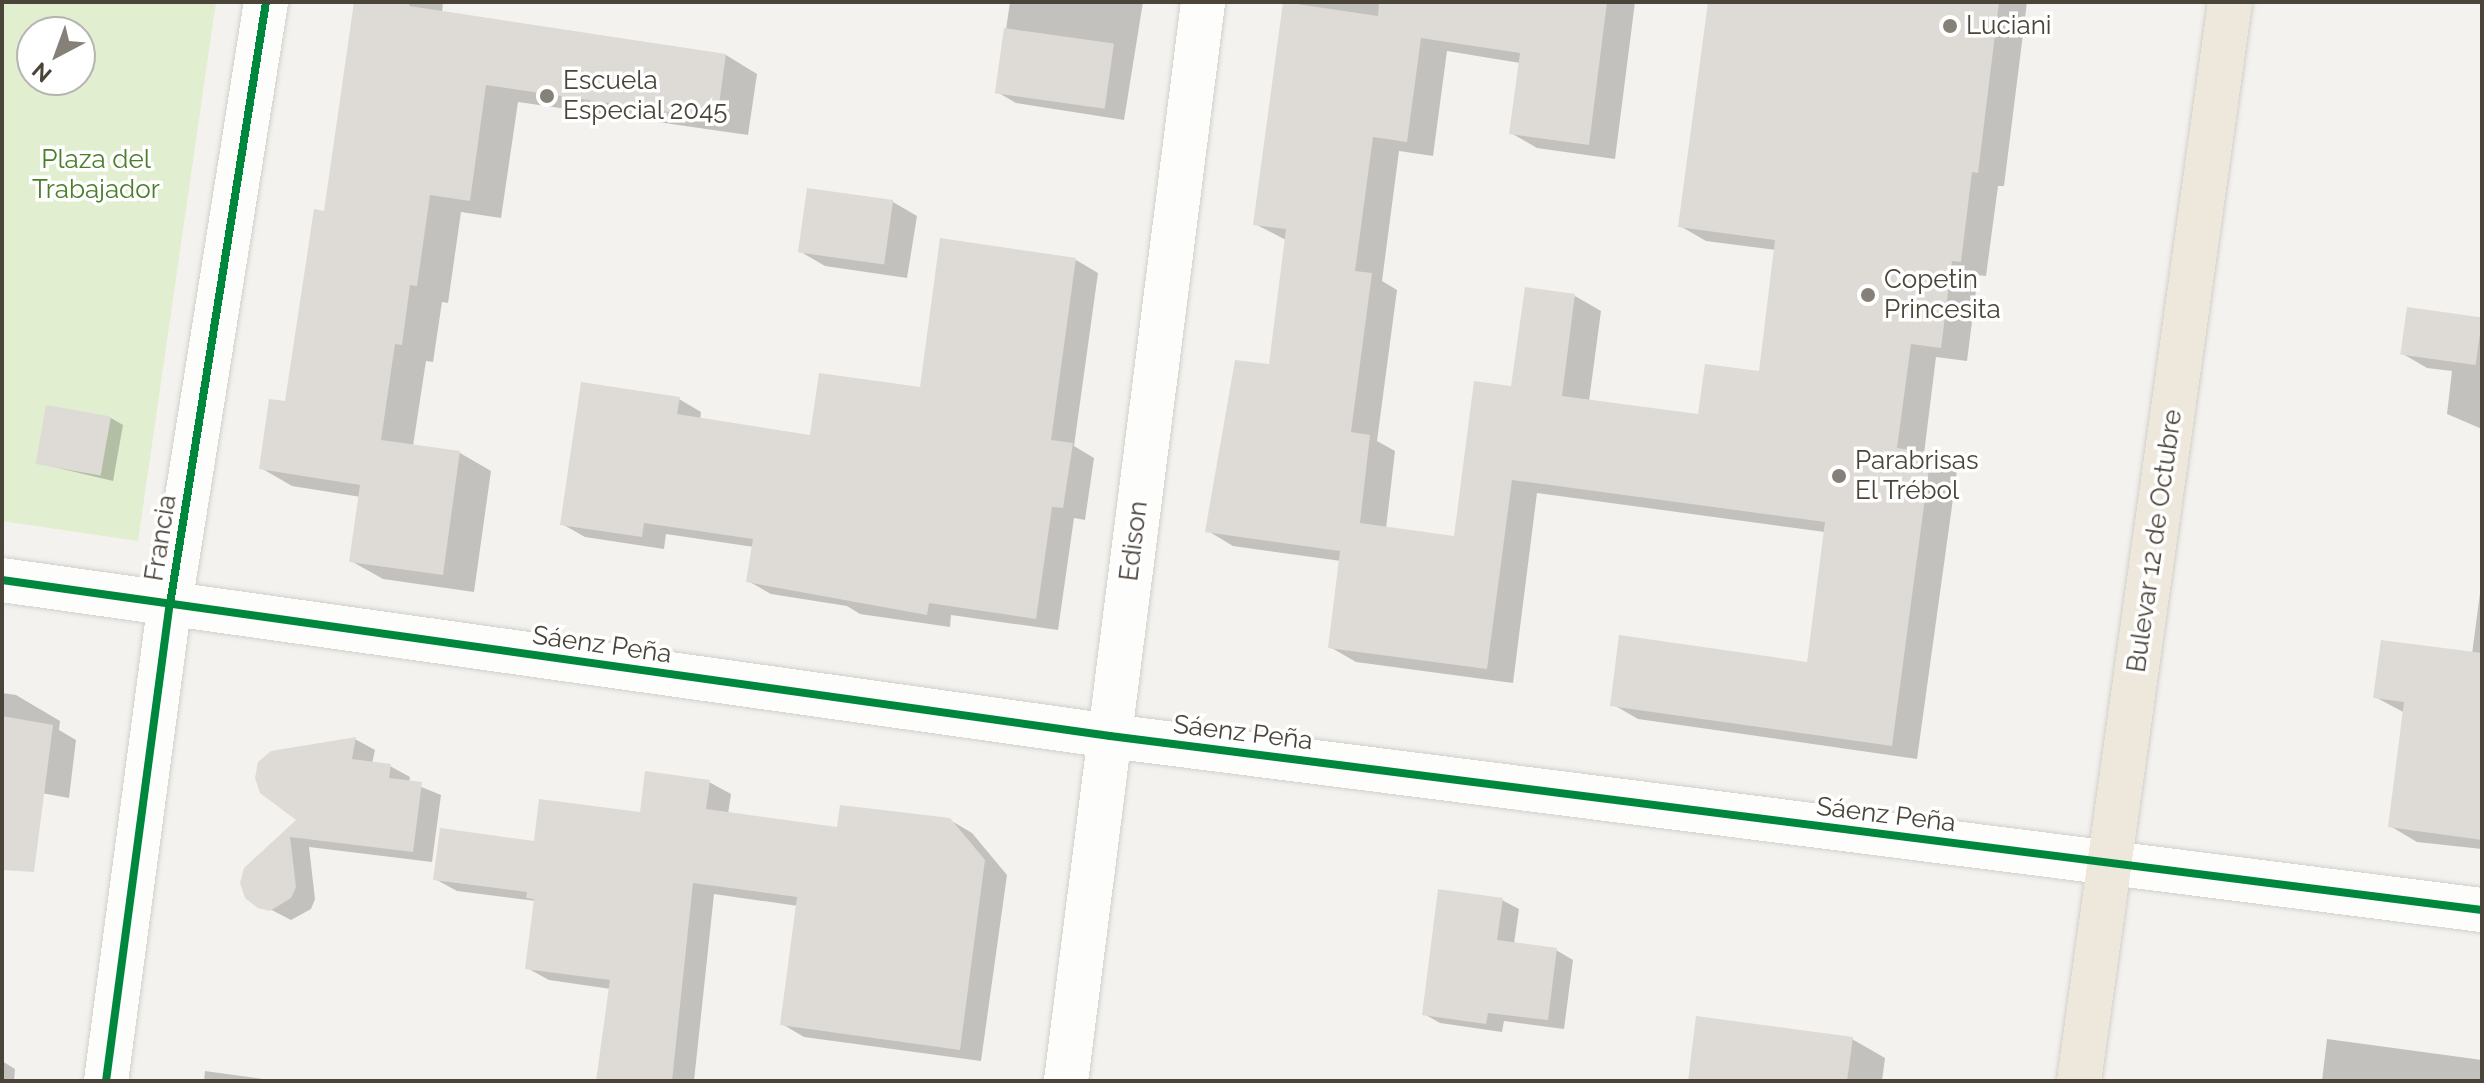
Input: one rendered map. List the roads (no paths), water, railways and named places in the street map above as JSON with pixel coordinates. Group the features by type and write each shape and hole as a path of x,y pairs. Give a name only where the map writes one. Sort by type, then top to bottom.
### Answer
{"highway":[{"name":"Bulevar 12 de Octubre","path":"2079,1081 2230,2"}],"street":[{"name":"Francia","path":"106,1081 170,604 266,2"},
{"name":"Edison","path":"1066,1081 1203,2"},
{"name":"Sáenz Peña","path":"2,580 1110,736 2482,910"}],"place":[{"name":"Luciani","path":"1950,26"},
{"name":"Escuela Especial 2045","path":"547,96"},
{"name":"Copetin Princesita","path":"1868,295"},
{"name":"Parabrisas El Trébol","path":"1839,476"}],"park label":[{"name":"Plaza del Trabajador","path":"96,175"}]}
